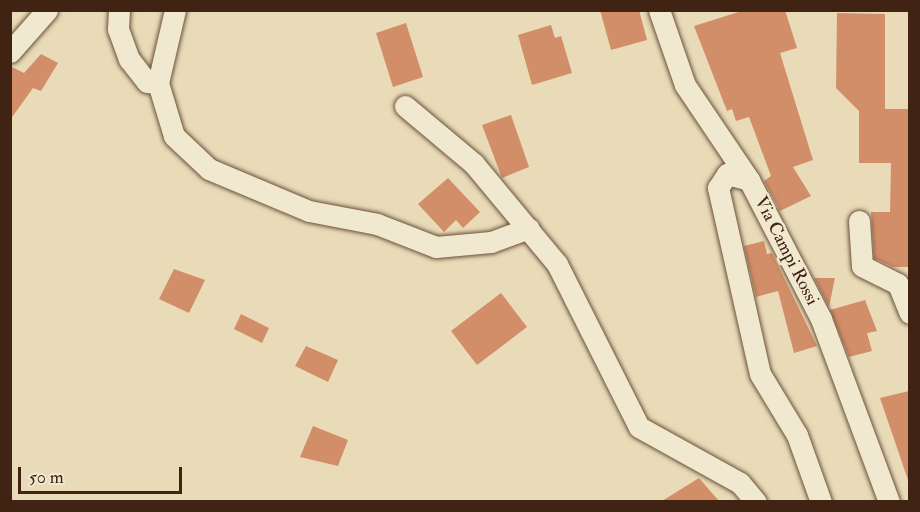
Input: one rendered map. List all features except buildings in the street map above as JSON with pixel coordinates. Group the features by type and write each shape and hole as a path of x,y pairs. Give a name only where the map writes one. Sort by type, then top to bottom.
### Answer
{"street":[{"path":"10,52 47,10"},
{"path":"119,10 118,29 129,59 147,82 158,83"},
{"path":"175,10 158,83 174,136 209,169 309,211 377,224 436,247 491,242 529,228"},
{"path":"659,10 685,86 749,180"},
{"path":"405,106 474,164 557,264 639,426 740,483 756,501"},
{"name":"Via Campi Rossi","path":"821,501 797,435 760,374 718,188 727,174 749,180 821,319 890,501"},
{"path":"859,221 862,266 898,284 909,313"}]}
